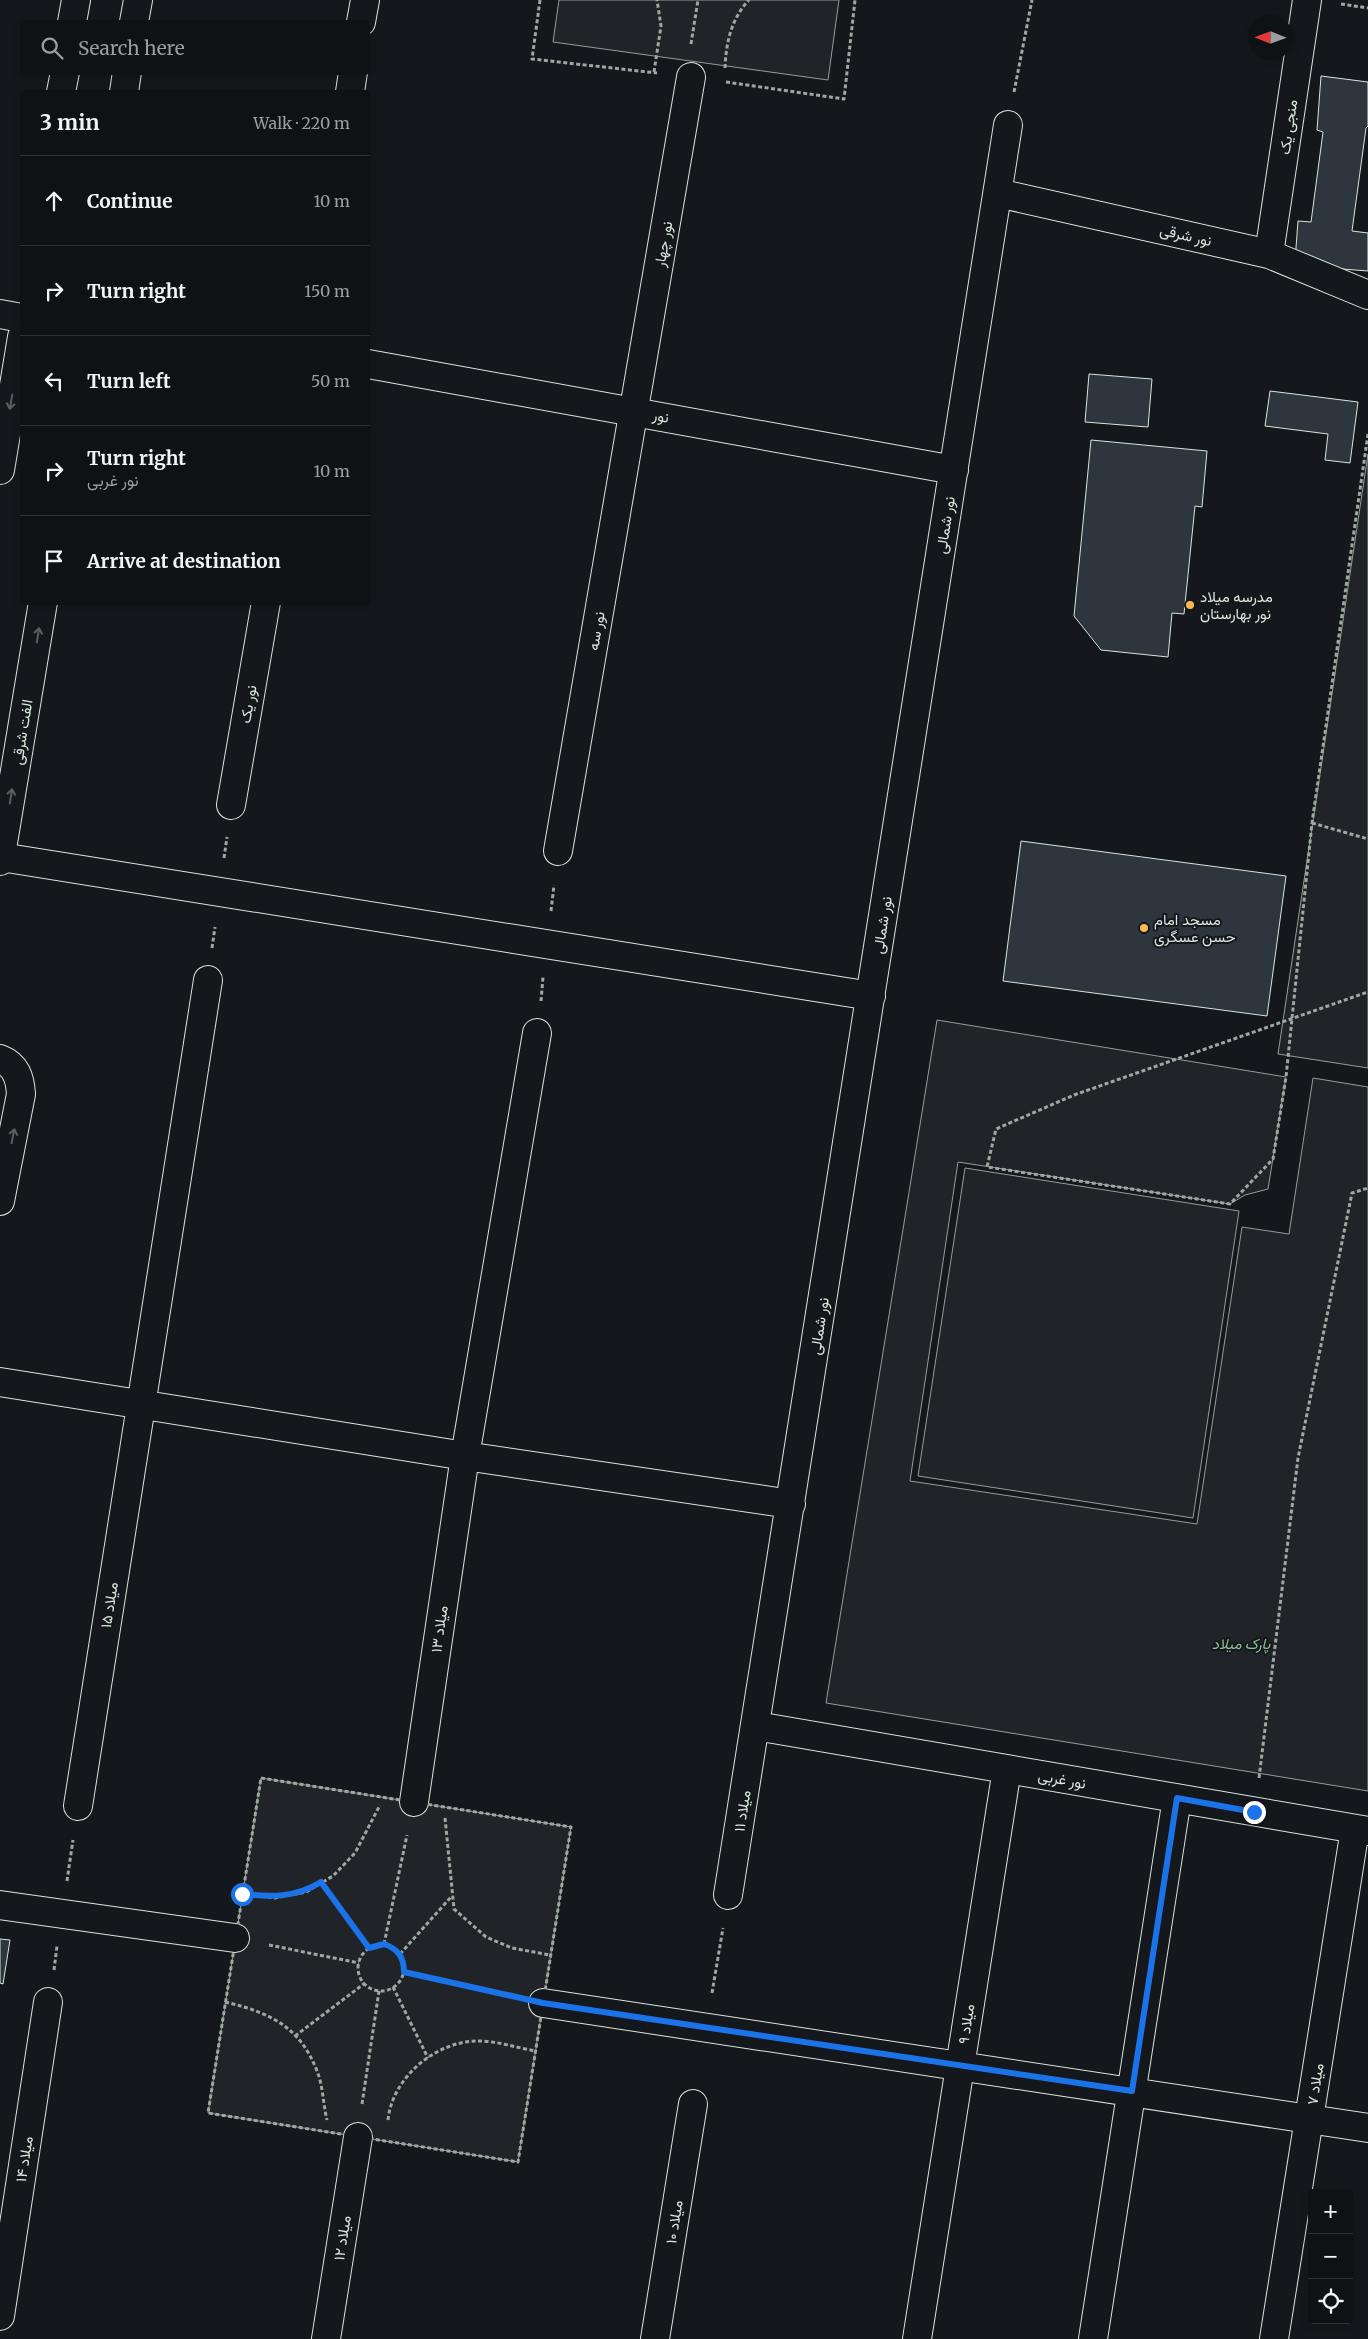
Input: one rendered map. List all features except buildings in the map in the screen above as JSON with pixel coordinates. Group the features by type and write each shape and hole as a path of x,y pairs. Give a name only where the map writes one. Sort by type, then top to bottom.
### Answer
{"street":[{"path":"72,20 76,0"},
{"path":"134,20 138,0"},
{"path":"361,20 365,0"},
{"name":"منجی یک","path":"1270,254 1307,0"},
{"name":"نور چهار","path":"635,411 691,64"},
{"path":"61,90 64,75"},
{"path":"124,90 127,75"},
{"path":"350,90 353,75"},
{"name":"نور شمالی","path":"756,1726 1008,125"},
{"name":"نور شرقی","path":"998,193 1270,254 1368,295"},
{"path":"0,314 20,318"},
{"path":"0,470 20,349"},
{"name":"نور","path":"370,364 954,470"},
{"name":"نور سه","path":"558,851 635,411"},
{"name":"الفت شرقی","path":"0,859 42,605"},
{"name":"نور یک","path":"231,804 265,605"},
{"path":"0,859 871,996"},
{"name":"میلاد ۱۵","path":"78,1806 208,980"},
{"name":"میلاد ۱۳","path":"413,1807 465,1456 537,1034"},
{"path":"0,1059 9,1062 16,1071 21,1082 21,1094 0,1201"},
{"path":"0,1382 465,1456 791,1504"},
{"name":"نور غربی","path":"756,1726 1362,1830"},
{"name":"میلاد ۱۱","path":"728,1895 756,1726"},
{"name":"میلاد ۹","path":"916,2339 1007,1769"},
{"path":"1093,2339 1177,1798"},
{"name":"میلاد ۷","path":"1274,2339 1309,2118 1362,1830"},
{"path":"0,1905 237,1939"},
{"name":"میلاد ۱۴","path":"0,2316 48,2002"},
{"path":"538,2002 1368,2128"},
{"name":"میلاد ۱۰","path":"655,2339 694,2104"},
{"name":"میلاد ۱۲","path":"326,2339 358,2132"}],"path":[{"path":"654,72 661,26 657,0"},
{"path":"691,64 698,0"},
{"path":"725,66 728,36 740,9 749,0"},
{"path":"844,99 855,0"},
{"path":"1008,125 1032,0"},
{"path":"1368,434 1312,823 1294,998 1292,1018 1291,1028 1290,1038 1286,1077 1273,1159 1230,1204 987,1166 996,1129 1074,1095 1279,1024 1288,1020 1297,1017 1306,1014 1316,1011 1368,992"},
{"path":"1312,823 1368,839"},
{"path":"1254,1812 1298,1458 1352,1193 1368,1188"},
{"path":"261,1778 385,1797 413,1807 444,1807 571,1827 550,1955 538,2002 536,2051 518,2162 386,2141 358,2132 330,2132 208,2113 261,1778"},
{"path":"242,1894 275,1898 306,1892 333,1876 355,1853 368,1824 385,1797"},
{"path":"444,1807 451,1897 454,1909 486,1937 512,1948 550,1955"},
{"path":"384,1944 408,1830"},
{"path":"321,1882 369,1948"},
{"path":"400,1954 451,1897"},
{"path":"266,1944 359,1963"},
{"path":"384,1944 400,1954 404,1964 404,1972 401,1979 393,1987 379,1991 365,1983 359,1974 359,1963 363,1953 369,1948 384,1944"},
{"path":"404,1972 515,1997"},
{"path":"296,2036 365,1983"},
{"path":"393,1987 428,2058"},
{"path":"362,2108 379,1991"},
{"path":"225,2002 257,2009 284,2023 304,2045 317,2072 330,2132"},
{"path":"387,2126 389,2110 401,2083 421,2062 446,2047 475,2041 536,2051"},
{"path":"386,2141 387,2134"}],"green space":[{"path":"559,0 839,0 828,80 553,42"},
{"path":"1368,454 1368,1068 1278,1054"},
{"name":"پارک میلاد","path":"937,1020 1286,1077 1268,1189 1245,1195 1230,1204 958,1162 910,1481 1197,1524 1242,1227 1289,1234 1313,1078 1368,1087 1368,1791 826,1703"},
{"path":"965,1168 1239,1211 1193,1518 918,1476"},
{"path":"261,1778 571,1827 518,2162 208,2113"}],"place":[{"name":"مدرسه میلاد نور بهارستان","path":"1190,605"},
{"name":"مسجد امام حسن عسگری","path":"1144,928"}],"route":[{"path":"242,1894 275,1898 306,1892 321,1882 369,1948 384,1944 398,1951 402,1957 404,1972 543,2003 1132,2091 1177,1798 1254,1812"}]}
